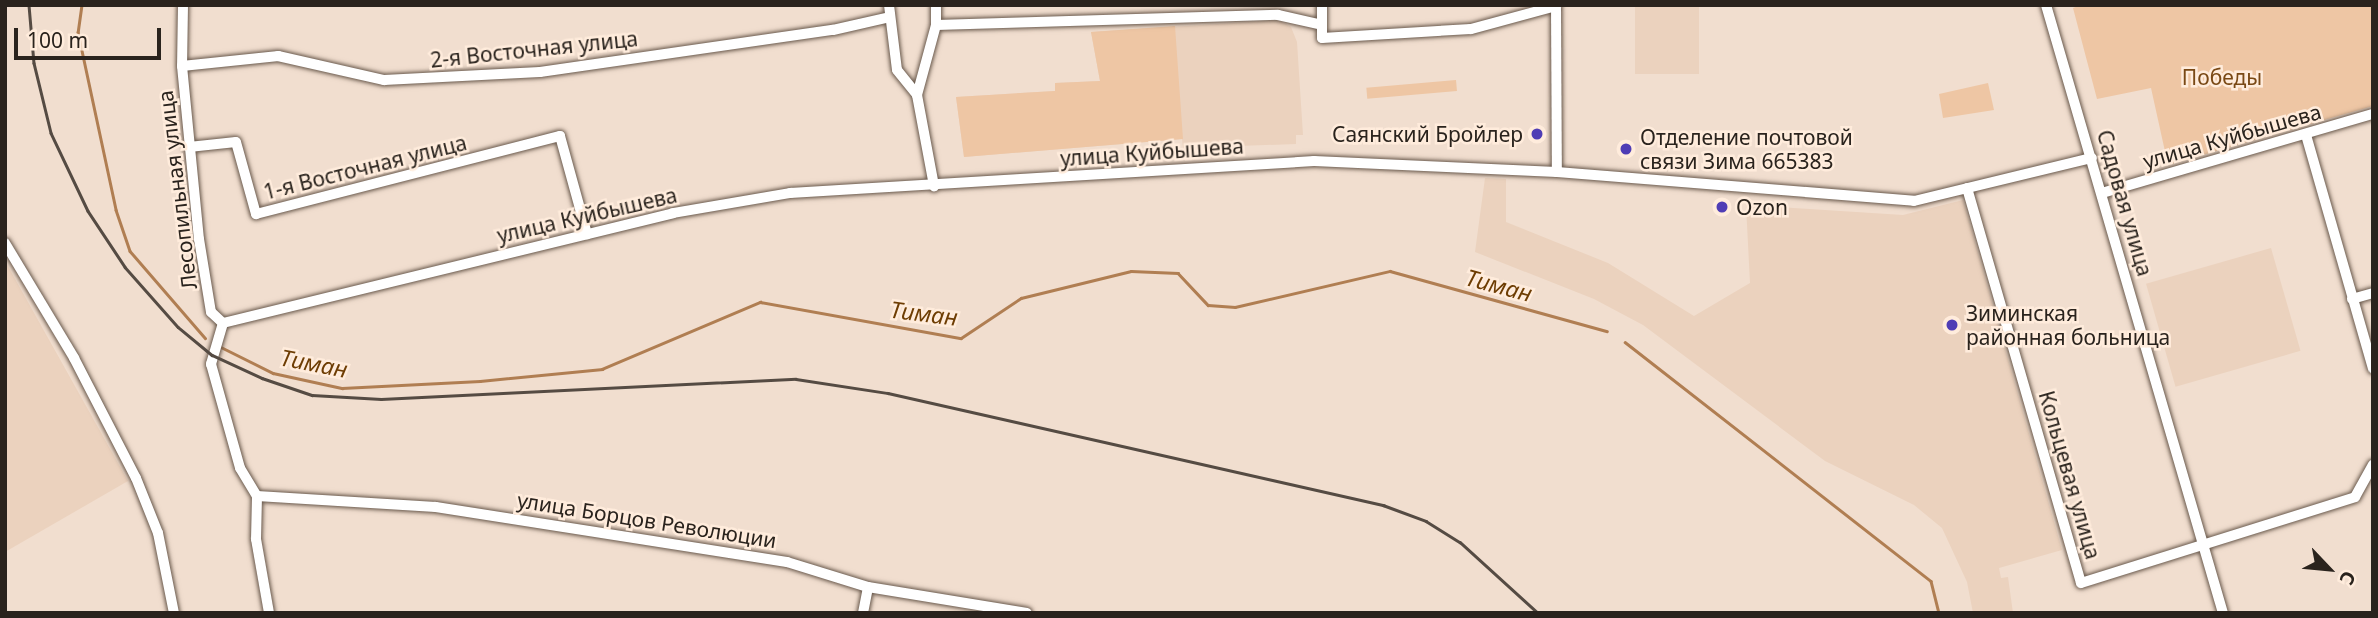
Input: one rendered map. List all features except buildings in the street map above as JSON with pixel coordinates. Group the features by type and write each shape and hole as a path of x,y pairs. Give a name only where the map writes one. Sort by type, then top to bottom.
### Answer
{"street":[{"name":"Лесопильная улица","path":"183,5 182,66 189,147 211,312 223,323"},
{"path":"889,5 897,69 917,95"},
{"path":"934,186 917,95 936,25 936,5"},
{"path":"1209,5 1210,18"},
{"path":"1322,5 1322,38 1471,29 1556,5 1558,172"},
{"name":"Садовая улица","path":"2046,5 2223,613"},
{"path":"936,25 1278,15 1322,25"},
{"name":"2-я Восточная улица","path":"182,66 278,56 384,80 513,74 769,40 890,17"},
{"name":"улица Куйбышева","path":"2102,193 2373,114"},
{"path":"2306,135 2373,369"},
{"name":"1-я Восточная улица","path":"189,147 236,142 256,214 560,136 587,233"},
{"name":"улица Куйбышева","path":"223,323 587,233 790,193 1314,161 1558,172 1872,200 1914,201 2092,158"},
{"name":"Кольцевая улица","path":"1967,188 2081,583 2204,547 2355,497 2373,465"},
{"path":"5,243 74,358 136,478 158,533 174,613"},
{"path":"2352,299 2373,293"},
{"path":"223,323 211,363 240,468 257,496 256,539 269,613"},
{"name":"улица Борцов Революции","path":"257,496 436,507 787,562 868,587 1027,613"},
{"path":"863,613 868,587"}],"shaded area":[{"path":"1635,5 1699,5 1699,74 1635,74"},
{"path":"1279,20 1291,27 1297,42 1303,135 1296,135 1296,144 1183,148 1182,139 964,157 956,97 1055,91 1055,83 1100,81 1091,32"},
{"path":"1485,178 1506,179 1506,222 1608,263 1694,316 1750,283 1746,205 1903,215 1963,200 2062,550 1999,568 2001,578 2008,577 2013,613 1973,613 1967,582 1942,528 1914,505 1825,461 1643,325 1594,299 1475,252"},
{"path":"2271,248 2300,351 2176,387 2146,284"},
{"path":"5,261 128,481 5,552"}],"green space":[{"name":"Победы","path":"2081,5 2373,5 2373,106 2168,165 2151,88 2097,99 2073,8"},
{"path":"1175,26 1183,139 964,157 956,97 1055,91 1055,83 1100,81 1091,32"},
{"path":"1456,80 1457,91 1367,99 1366,88"},
{"path":"1988,83 1994,110 1943,118 1939,94"}],"waterway":[{"name":"Тиман","path":"82,5 78,32 116,210 130,251 205,338"},
{"name":"Тиман","path":"221,347 273,373 342,388 480,381 602,369 760,302 961,338 1021,298 1131,271 1178,273 1208,305 1235,307 1390,271 1607,331"},
{"path":"1625,342 1931,581 1939,613"}],"railway":[{"path":"29,5 34,63 51,133 88,211 125,267 178,327 212,355 262,378 312,395 381,399 796,379 888,393 1383,505 1426,521 1460,542 1538,613"}],"place":[{"name":"Саянский Бройлер","path":"1537,134"},
{"name":"Отделение почтовой связи Зима 665383","path":"1626,149"},
{"name":"Ozon","path":"1722,207"},
{"name":"Зиминская районная больница","path":"1952,325"}]}
